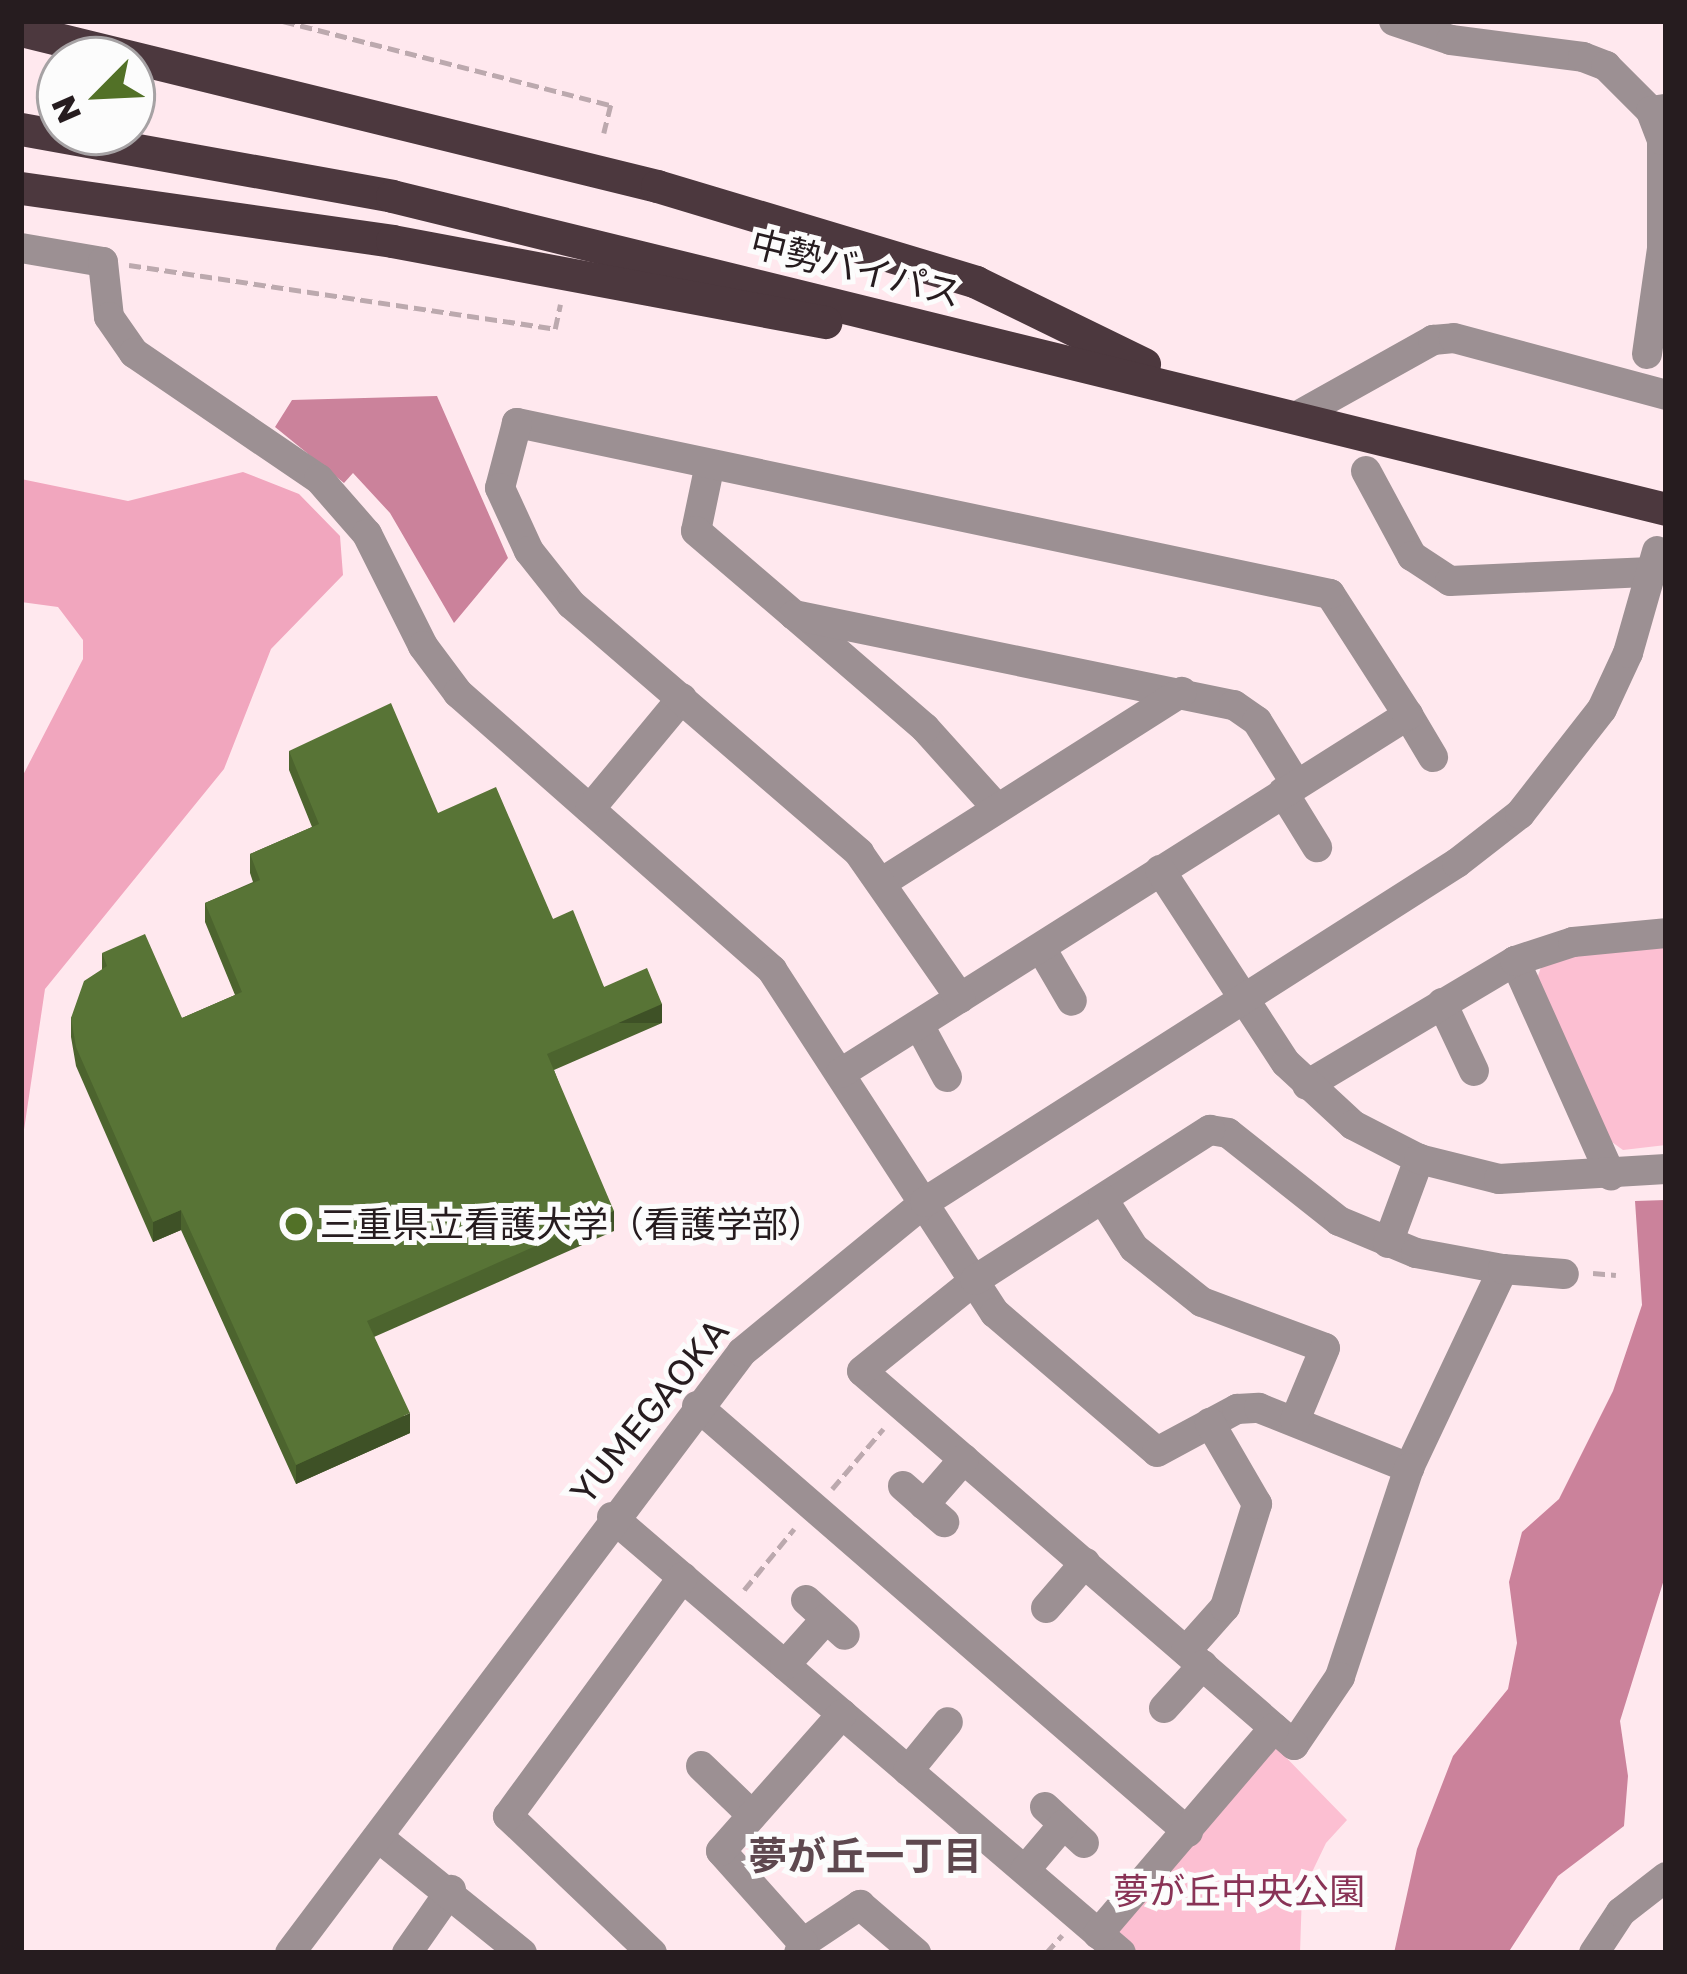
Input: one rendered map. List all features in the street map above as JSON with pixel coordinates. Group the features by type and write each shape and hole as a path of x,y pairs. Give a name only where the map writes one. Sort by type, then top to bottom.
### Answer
{"highway":[{"path":"21,30 657,186 976,282 1199,391"},
{"name":"中勢バイパス","path":"21,129 392,196 1300,415 1666,509"},
{"path":"21,188 392,241 1199,391"}],"street":[{"path":"1394,21 1451,40 1583,57 1606,66 1658,110 1662,140 1660,309 1647,354"},
{"path":"21,248 103,262 109,317 134,353 319,479 368,534 442,674 772,970 995,1312 1157,1452 1237,1409 1295,1420 1409,1468"},
{"path":"1300,415 1433,340 1454,338 1666,395"},
{"path":"960,998 884,881 572,604 529,551 500,488 517,423 1330,594 1433,757"},
{"path":"710,464 696,531 925,728 997,808"},
{"path":"1366,471 1412,556 1450,581 1656,575"},
{"name":"YUMEGAOKA","path":"290,1953 612,1517 742,1352 925,1202 1244,1000 1520,814 1601,709 1656,575"},
{"path":"794,615 1182,692 1246,710 1317,847"},
{"path":"884,881 1182,692"},
{"path":"590,809 682,698"},
{"path":"842,1073 1408,715"},
{"path":"1160,870 1244,1000 1306,1084 1353,1124 1419,1160 1529,1181 1666,1169"},
{"path":"1306,1084 1515,961 1574,942 1666,933"},
{"path":"1041,948 1073,1000"},
{"path":"1515,961 1610,1176"},
{"path":"1442,1003 1474,1071"},
{"path":"919,1025 949,1076"},
{"path":"1503,1269 1409,1468 1340,1677 1294,1745 862,1371 975,1280 1210,1130 1228,1133 1296,1195 1388,1243 1503,1269 1564,1274"},
{"path":"1388,1243 1419,1160"},
{"path":"1103,1199 1134,1248 1202,1302 1324,1348 1295,1420"},
{"path":"697,1406 1188,1832"},
{"path":"1164,1708 1226,1607 1257,1504 1210,1423"},
{"path":"924,1504 964,1459"},
{"path":"612,1517 1110,1943 1188,1832 1274,1728"},
{"path":"1044,1608 1085,1563"},
{"path":"652,1953 508,1816 683,1577"},
{"path":"785,1665 826,1618"},
{"path":"842,1714 721,1851 801,1948 860,1905 916,1953"},
{"path":"908,1771 948,1722"},
{"path":"700,1767 752,1815"},
{"path":"1025,1870 1064,1825"},
{"path":"378,1837 451,1890 522,1953"},
{"path":"1594,1953 1621,1912 1666,1877"},
{"path":"407,1953 451,1890"}],"path":[{"path":"283,21 610,105 604,133"},
{"path":"103,262 555,329 560,305"},
{"path":"725,1613 903,1407"}],"green space":[{"path":"1666,943 1666,1145 1623,1150 1609,1140 1537,979 1543,961"},
{"name":"夢が丘中央公園","path":"1273,1744 1347,1820 1326,1843 1302,1893 1300,1953 1138,1953 1113,1932"}],"shaded area":[{"path":"437,396 508,558 454,623 390,513 353,473 344,483 275,427 292,400"},
{"path":"243,472 299,494 340,536 343,575 271,649 224,769 45,989 21,1150 21,779 83,659 83,640 58,607 21,602 21,479 128,501"},
{"path":"1666,1200 1666,1573 1620,1721 1628,1776 1624,1826 1558,1876 1508,1953 1394,1953 1417,1849 1453,1756 1508,1689 1517,1643 1509,1582 1522,1532 1559,1499 1613,1391 1642,1305 1635,1201"}],"building":[{"path":"391,703 438,813 496,787 553,919 573,910 604,987 647,968 662,1004 547,1054 614,1211 367,1321 410,1413 296,1465 181,1210 153,1222 76,1047 71,1018 84,981 107,966 102,953 145,934 182,1018 242,992 205,903 260,880 250,854 319,824 289,751"}],"place":[{"name":"三重県立看護大学（看護学部）","path":"296,1224"}],"district":[{"name":"夢が丘一丁目","path":"865,1856"}]}
